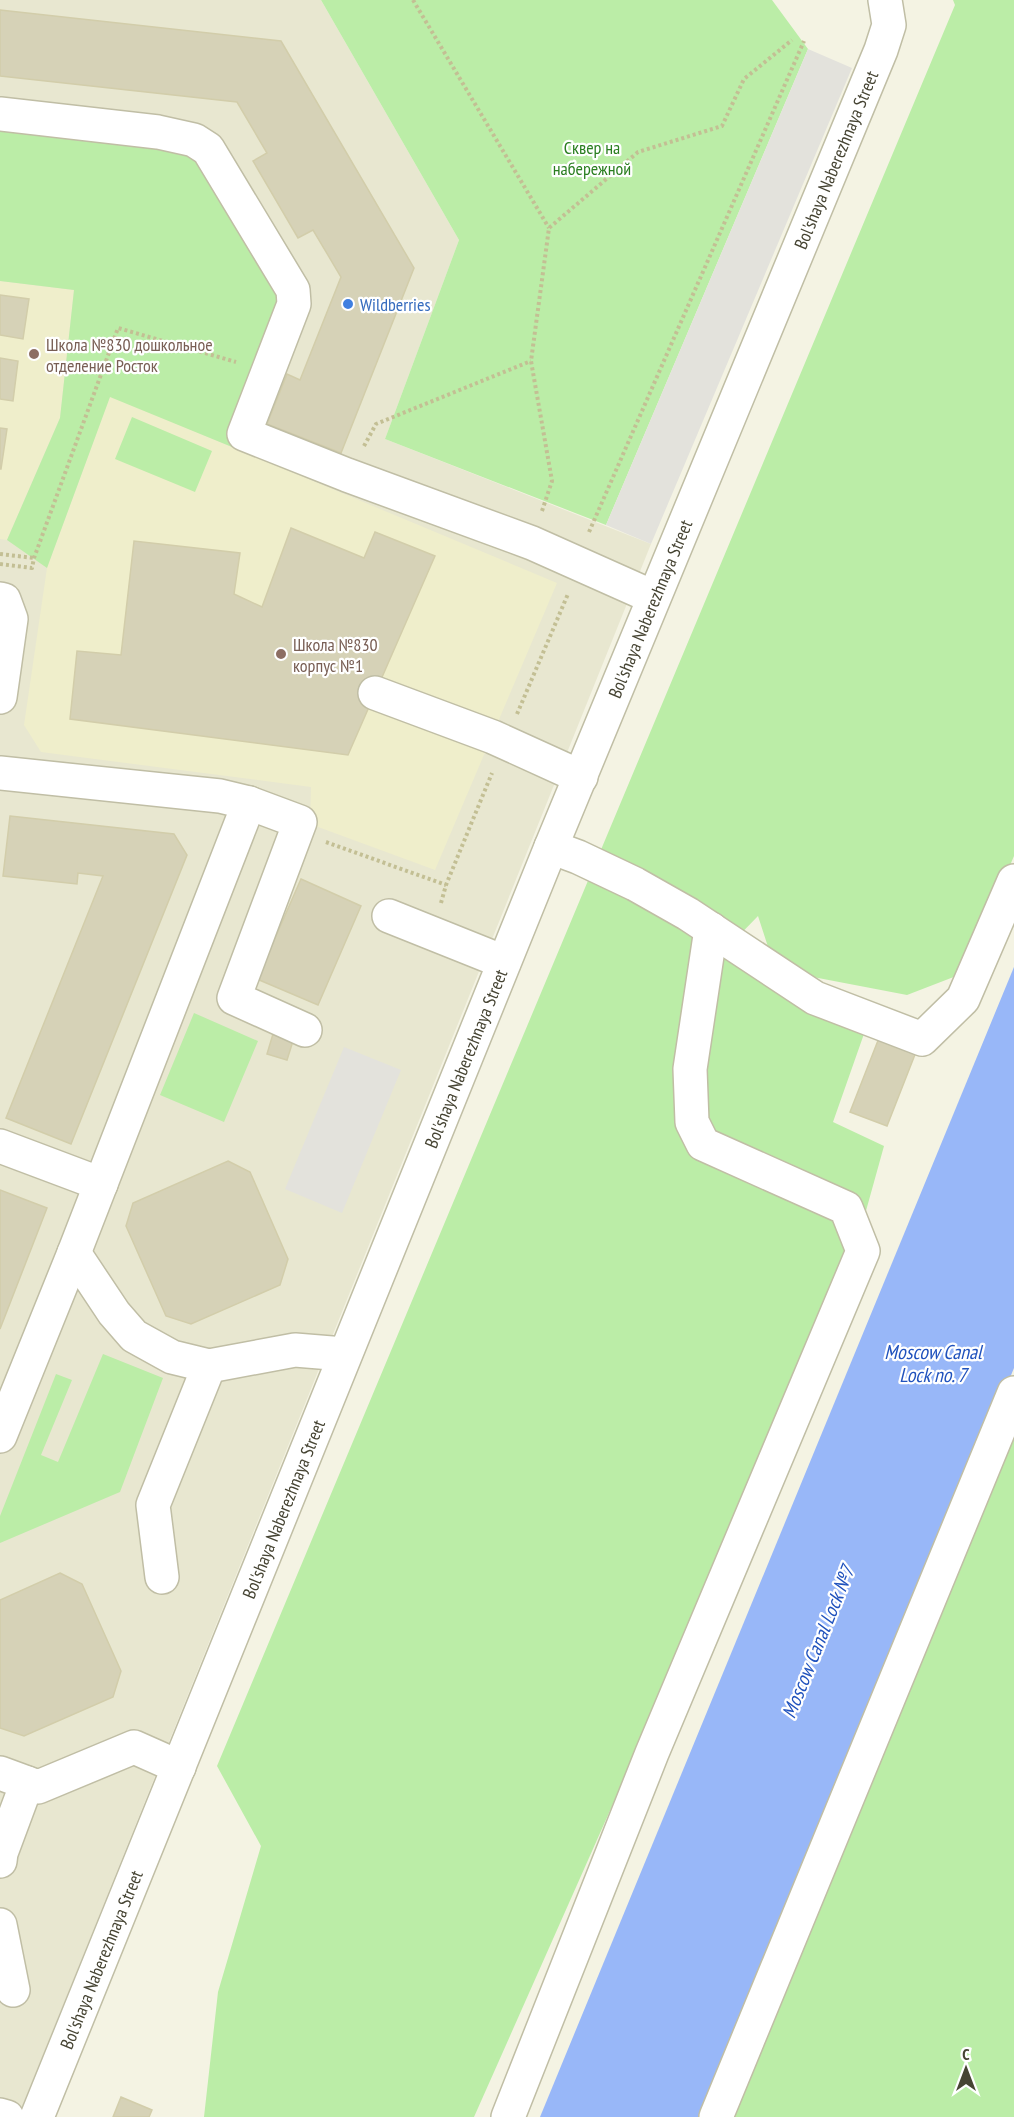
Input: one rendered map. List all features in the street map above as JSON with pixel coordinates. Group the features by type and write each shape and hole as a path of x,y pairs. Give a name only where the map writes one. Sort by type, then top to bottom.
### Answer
{"street":[{"name":"Bol'shaya Naberezhnaya Street","path":"37,2117 344,1354 653,597 881,50 889,25 884,0"},
{"path":"0,114 158,132 195,140 208,148 293,290 294,304 244,434 531,543 653,597"},
{"path":"0,599 4,600 11,619 0,697"},
{"path":"375,693 493,737 581,777"},
{"path":"0,773 220,796 249,803 300,822 234,998 305,1030"},
{"path":"0,1436 74,1253 249,803"},
{"path":"551,847 635,884 711,929 815,998 922,1039 963,999 1014,881"},
{"path":"389,916 504,962"},
{"path":"508,2117 652,1753 863,1251 846,1208 703,1144 692,1122 690,1069 711,929"},
{"path":"0,1146 101,1184"},
{"path":"74,1253 114,1313 134,1336 172,1358 209,1366 295,1350 344,1354"},
{"path":"162,1577 153,1505 209,1366"},
{"path":"716,2117 1014,1393"},
{"path":"0,1861 13,1778 38,1787 134,1747 179,1767"},
{"path":"0,1925 13,1990"},
{"path":"0,2115 7,2117"}],"path":[{"path":"413,0 549,228 531,361 552,481 531,543"},
{"path":"549,228 638,152 722,126 744,79 792,40"},
{"path":"575,563 804,41"},
{"path":"0,564 32,568 118,328 268,371"},
{"path":"347,475 376,424 531,361"},
{"path":"0,554 34,558"},
{"path":"297,831 446,885"}],"shaded area":[{"path":"0,0 321,0 459,240 385,439 651,544 18,2117 0,2117"},
{"path":"808,49 852,68 651,544 606,525"},
{"name":"Школа №830 дошкольное отделение Росток","path":"0,281 74,290 60,418 7,540 0,539"},
{"name":"Школа №830 корпус №1","path":"110,396 557,583 435,870 310,824 311,787 41,752 24,725 47,568"},
{"path":"344,1047 401,1070 342,1213 285,1189"}],"green space":[{"name":"Сквер на набережной","path":"321,0 772,0 808,49 606,525 385,439 459,240"},
{"path":"953,0 1014,0 1014,856 964,973 907,995 813,977 769,950 758,916 724,951 865,1031 833,1122 884,1146 849,1272 474,2117 204,2117 218,1992 261,1846 217,1766 955,5"},
{"path":"0,121 201,151 287,292 232,447 110,397 47,568 7,540 60,418 74,290 0,281"},
{"path":"132,417 212,451 195,492 115,459"},
{"path":"194,1013 258,1041 224,1122 160,1095"},
{"path":"103,1354 163,1378 120,1492 0,1543 0,1516 56,1374 72,1380 41,1455 58,1462"},
{"path":"1014,1410 1014,2117 727,2117"}],"water":[{"name":"Moscow Canal Lock no. 7","path":"1014,967 1014,1368 703,2117 540,2117"}],"building":[{"path":"0,10 281,41 414,268 341,453 267,424 287,374 300,380 341,277 313,230 298,238 253,161 267,153 237,102 0,76"},
{"path":"0,295 29,299 23,339 0,335"},
{"path":"0,358 18,361 13,401 0,399"},
{"path":"0,428 7,429 1,469 0,469"},
{"path":"291,528 364,558 375,532 435,556 348,755 70,719 77,651 121,655 134,541 240,553 234,594 262,607"},
{"path":"10,816 174,834 187,855 71,1144 6,1118 103,876 78,873 77,884 3,876"},
{"path":"301,879 361,906 318,1005 257,979"},
{"path":"273,1034 293,1041 287,1060 267,1054"},
{"path":"879,1038 916,1052 887,1126 850,1112"},
{"path":"228,1161 250,1172 288,1259 280,1285 191,1324 166,1316 126,1226 133,1203"},
{"path":"0,1190 47,1208 0,1329"},
{"path":"60,1573 82,1584 121,1671 113,1697 24,1736 0,1728 0,1600"},
{"path":"121,2097 152,2110 149,2117 113,2117"}],"place":[{"name":"Wildberries","path":"348,304"},
{"name":"Школа №830 дошкольное отделение Росток","path":"34,354"},
{"name":"Школа №830 корпус №1","path":"281,654"}],"water label":[{"name":"Moscow Canal Lock №7","path":"818,1642"}]}
